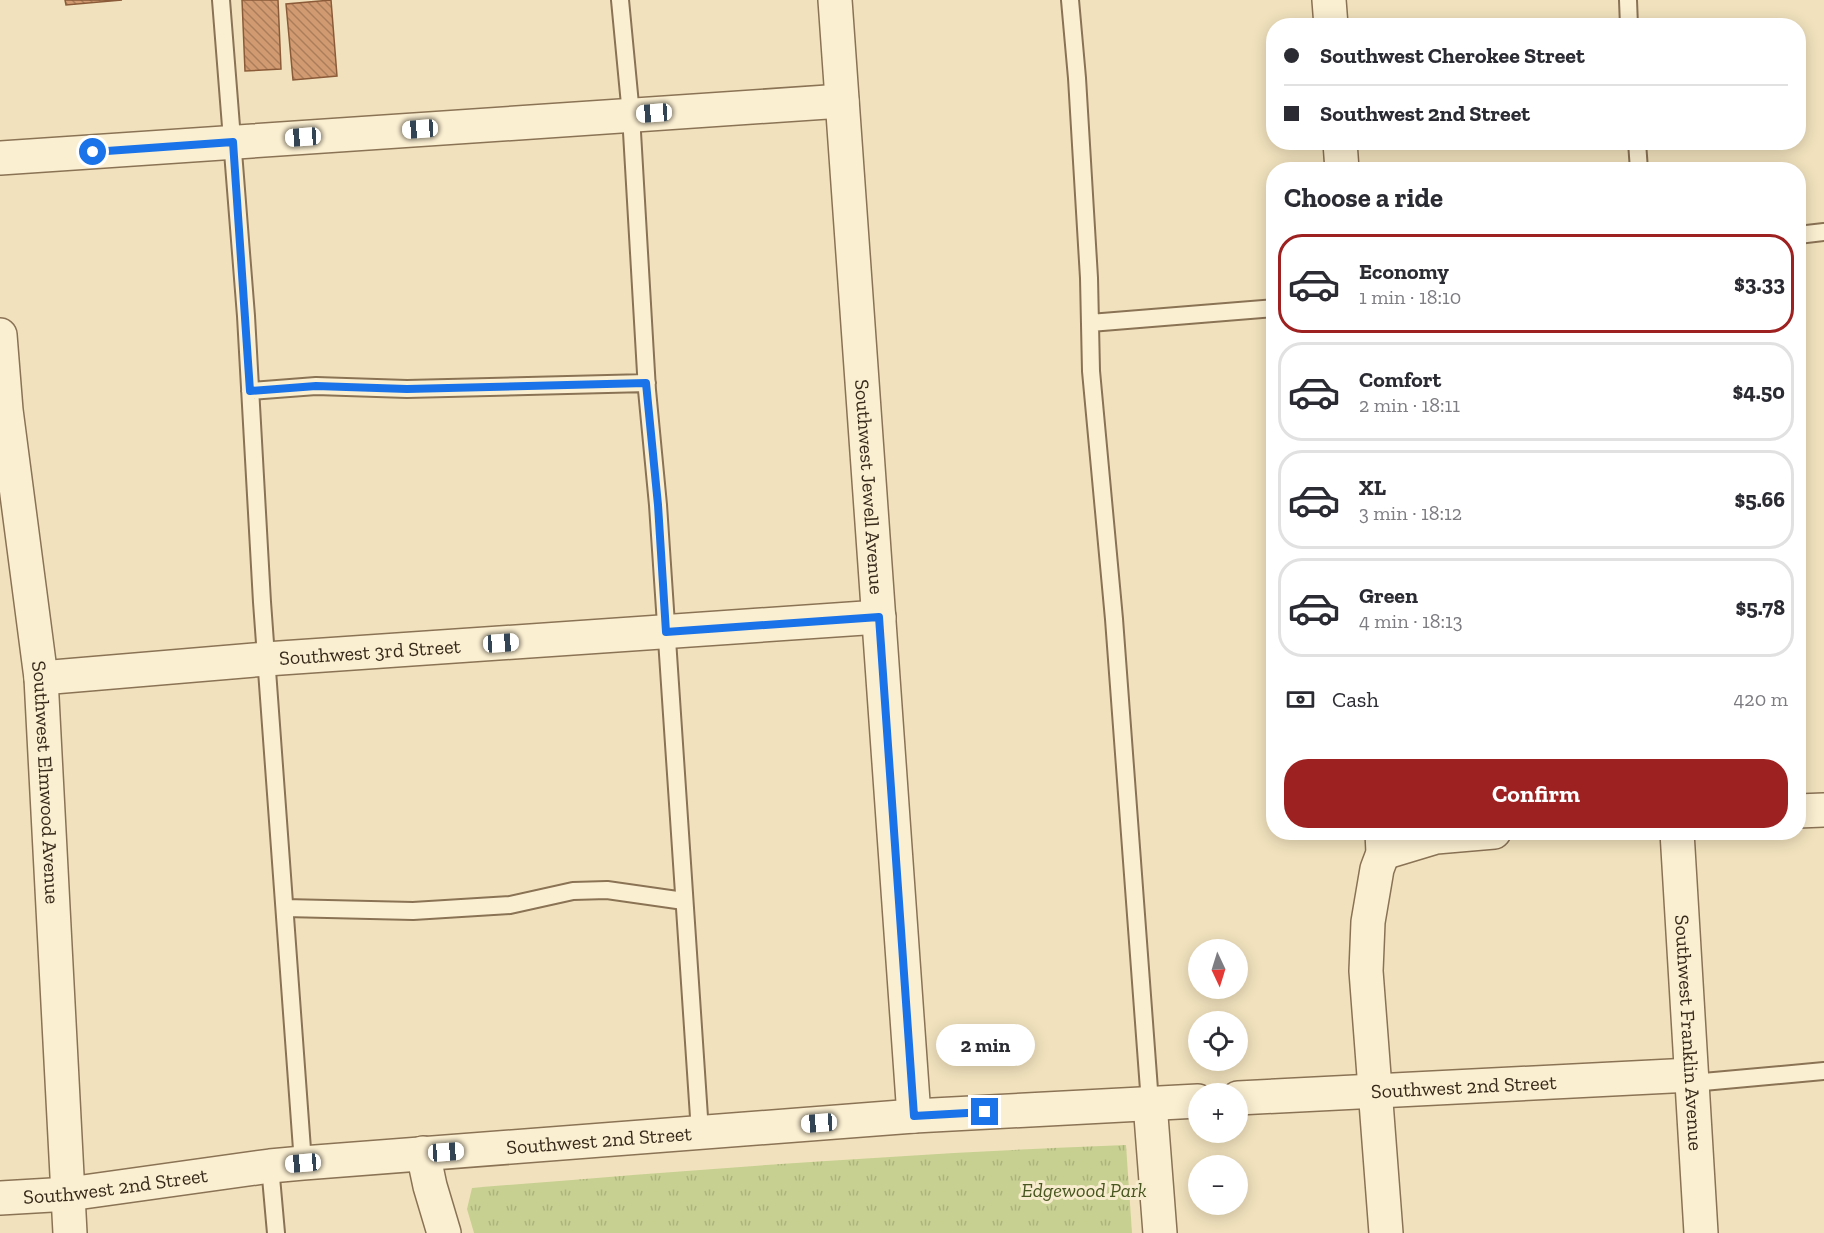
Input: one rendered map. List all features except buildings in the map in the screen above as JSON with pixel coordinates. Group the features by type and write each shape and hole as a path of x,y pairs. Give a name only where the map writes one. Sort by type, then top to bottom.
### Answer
{"street":[{"name":"Southwest Jewell Avenue","path":"835,0 914,1116"},
{"path":"1329,0 1330,18"},
{"path":"0,158 842,100"},
{"name":"Southwest Elmwood Avenue","path":"0,335 3,410 42,678 70,1233"},
{"name":"Southwest 3rd Street","path":"42,678 266,659 879,617"},
{"path":"1806,811 1824,810"},
{"path":"1386,1233 1366,971 1368,922 1383,843 1410,840"},
{"name":"Southwest Franklin Avenue","path":"1677,840 1701,1233"},
{"name":"Southwest 2nd Street","path":"1248,1097 1692,1079"},
{"name":"Southwest 2nd Street","path":"0,1198 69,1194 270,1166 423,1153 914,1116 1188,1101"},
{"path":"1150,1103 1160,1233"},
{"path":"423,1153 444,1233"}],"lane":[{"path":"221,0 233,142 266,659 303,1163"},
{"path":"620,0 631,115 646,383 658,505 700,1132"},
{"path":"1070,0 1077,78 1091,371 1114,619 1150,1103"},
{"path":"1628,0 1629,18"},
{"path":"1806,234 1824,232"},
{"path":"1090,323 1266,309"},
{"path":"250,391 316,386 407,389 646,383"},
{"path":"285,908 412,911 510,905 573,891 607,890 684,901"},
{"path":"1692,1079 1824,1071"},
{"path":"270,1166 276,1233"}],"green space":[{"name":"Edgewood Park","path":"1126,1145 1132,1233 474,1233 467,1209 472,1188 880,1157"}],"route":[{"path":"93,152 233,142 250,391 316,386 407,389 646,383 658,505 666,632 879,617 914,1116 985,1112"}]}
